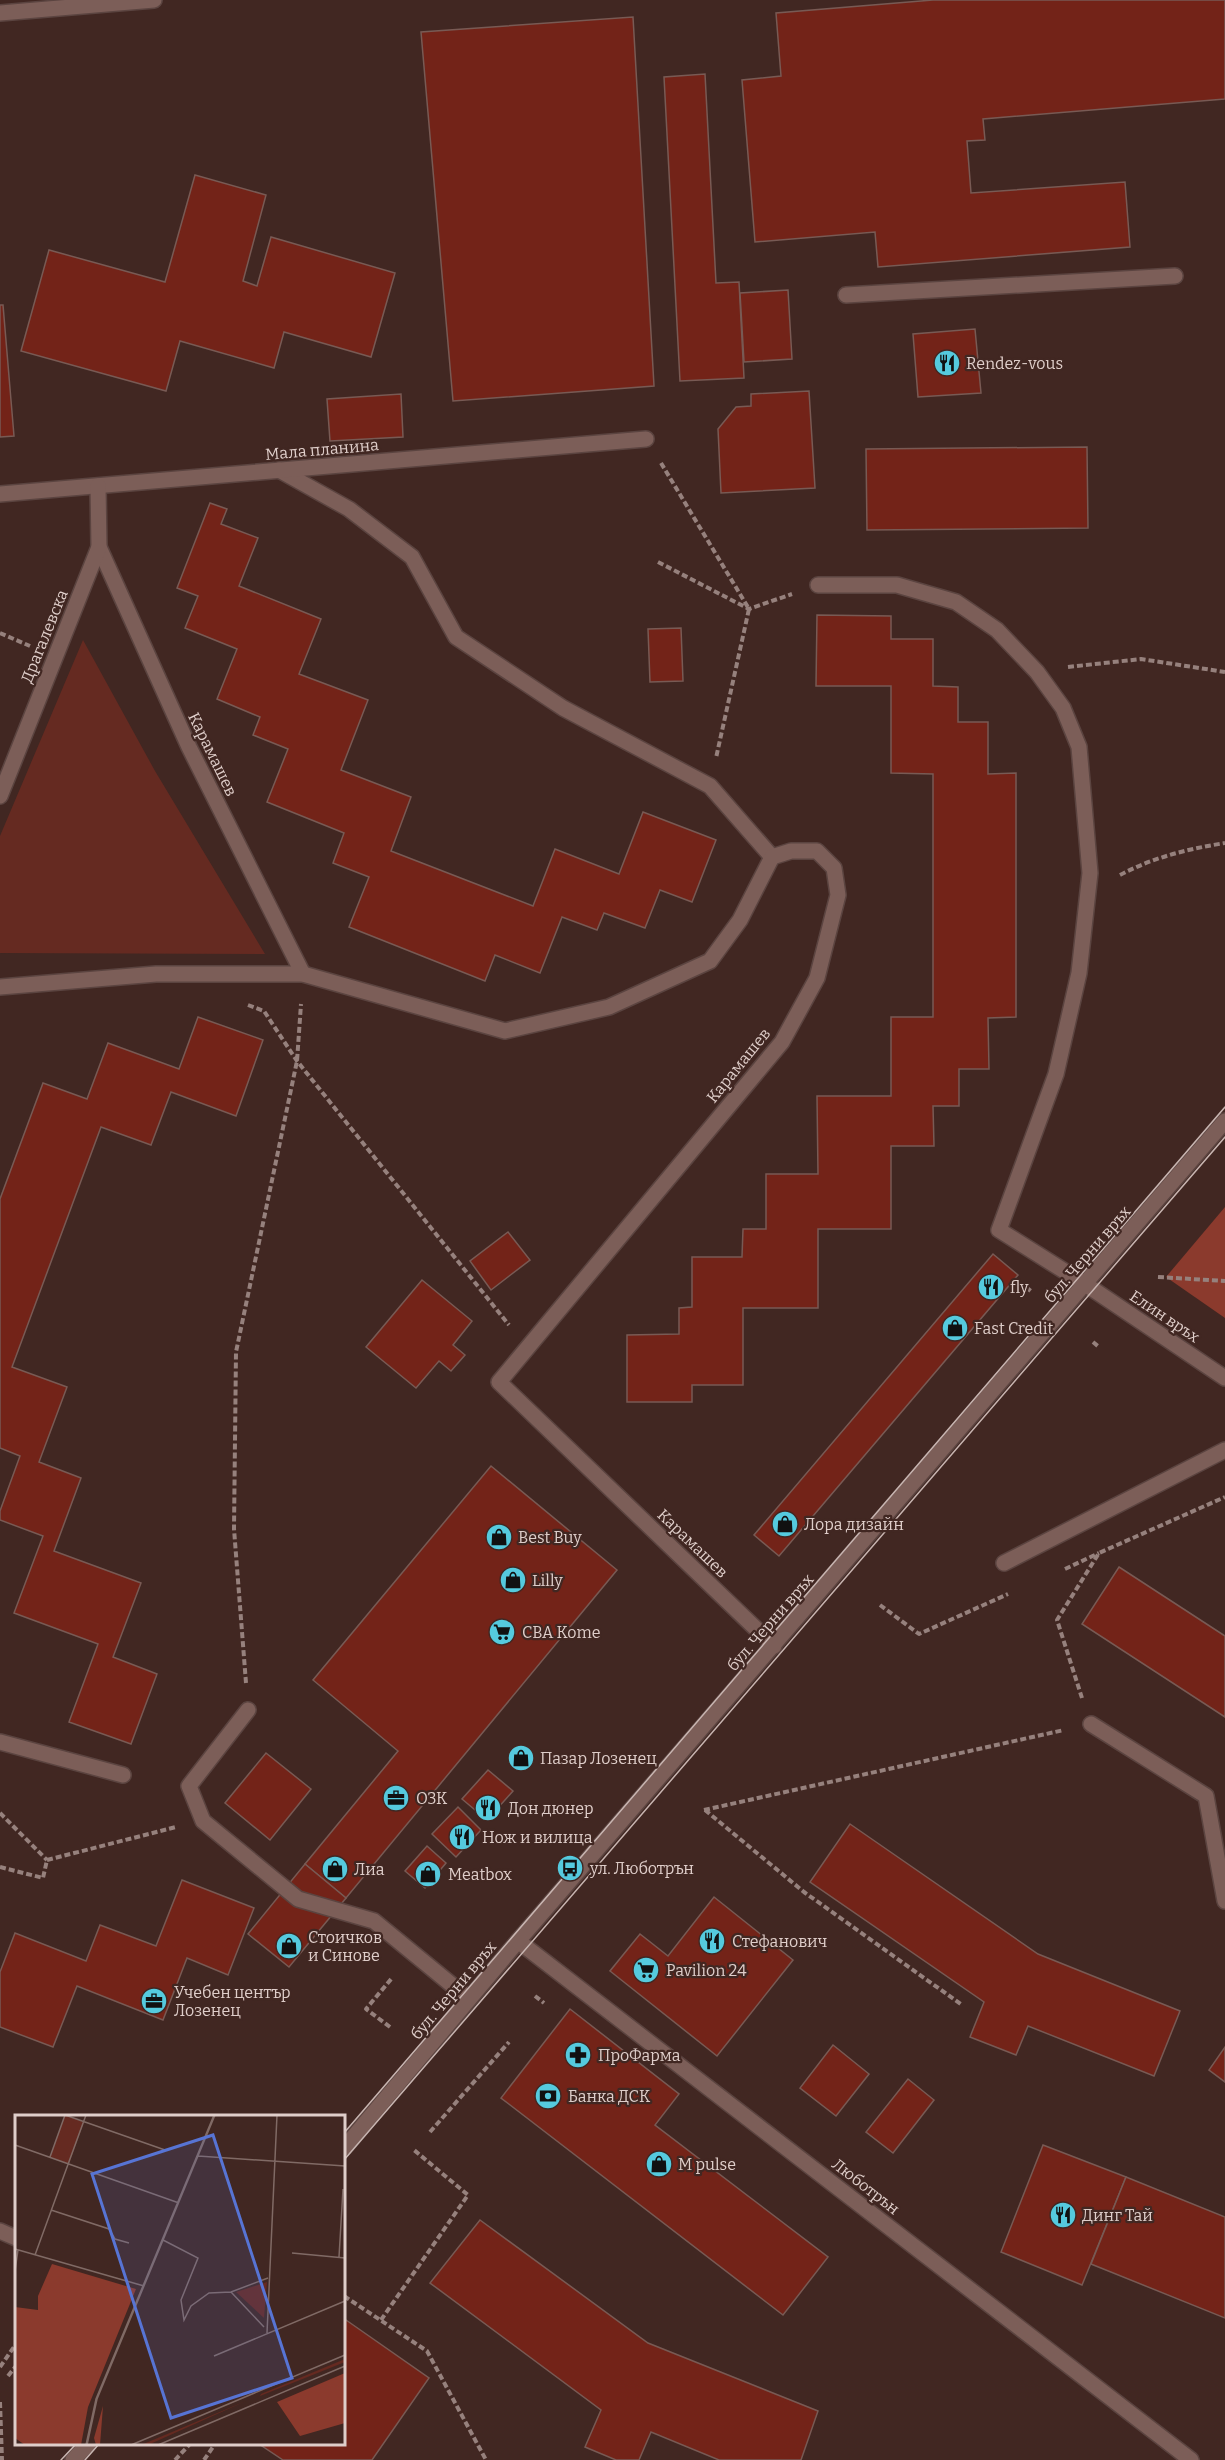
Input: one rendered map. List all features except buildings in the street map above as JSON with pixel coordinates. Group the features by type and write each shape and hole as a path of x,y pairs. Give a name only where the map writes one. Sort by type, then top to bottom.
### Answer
{"street":[{"path":"0,13 154,0"},
{"path":"846,295 1175,276"},
{"name":"Мала планина","path":"0,494 646,439"},
{"path":"0,987 156,974 303,974 505,1030 609,1006 710,961 740,920 772,857 710,786 563,708 456,637 412,557 349,509 279,470"},
{"name":"Драгалевска","path":"0,796 99,547 98,486"},
{"name":"Карамашев","path":"99,547 189,747 303,974"},
{"path":"818,585 897,585 956,602 997,630 1038,672 1063,708 1079,747 1090,873 1088,892"},
{"name":"Карамашев","path":"772,857 791,851 817,851 834,868 838,895 817,978 782,1042 499,1382 774,1646"},
{"name":"Елин връх","path":"1088,892 1079,973 1056,1074 999,1230 1085,1284 1225,1378"},
{"name":"бул. Черни връх","path":"345,2147 518,1941 1225,1121"},
{"path":"1004,1563 1225,1450"},
{"path":"248,1710 189,1786 203,1821 298,1899 374,1921 469,1999"},
{"path":"1091,1724 1206,1796 1225,1901"},
{"path":"0,1742 123,1775"},
{"name":"Люботрън","path":"518,1941 1191,2460"},
{"path":"73,2460 87,2445"}],"path":[{"path":"646,439 749,609 710,786"},
{"path":"658,562 749,609 818,585"},
{"path":"1104,661 1141,659 1225,672"},
{"path":"1088,892 1138,866 1185,849 1225,843"},
{"path":"248,1710 234,1529 236,1352 297,1061 303,974"},
{"path":"243,1004 264,1011 297,1061 528,1347"},
{"path":"1158,1277 1225,1281"},
{"path":"1026,1287 1032,1292"},
{"path":"1093,1342 1099,1347"},
{"path":"1057,1572 1225,1497"},
{"path":"962,2005 804,1892 704,1810 1091,1724 1058,1620 1100,1553"},
{"path":"880,1605 919,1634 1015,1591"},
{"path":"0,1813 47,1860"},
{"path":"47,1860 203,1821"},
{"path":"0,1867 42,1878 47,1860"},
{"path":"390,2027 366,2009 392,1978"},
{"path":"535,1996 544,2003"},
{"path":"430,2132 509,2042"},
{"path":"381,2320 468,2195 414,2150"},
{"path":"345,2297 427,2351 486,2460"},
{"path":"0,2367 15,2345"},
{"path":"8,2376 15,2367"},
{"path":"0,2402 2,2460"},
{"path":"175,2460 189,2445"},
{"path":"204,2460 214,2445"}],"shaded area":[{"path":"83,640 155,771 265,954 0,953 0,836"},
{"path":"1225,1207 1225,1318 1166,1277"}],"tram line":[{"path":"345,2132 1225,1107"},
{"path":"345,2159 1225,1137"},
{"path":"61,2460 75,2445"},
{"path":"85,2460 98,2445"}],"place":[{"name":"Rendez-vous","path":"947,363"},
{"name":"fly","path":"991,1287"},
{"name":"Fast Credit","path":"955,1328"},
{"name":"Лора дизайн","path":"785,1524"},
{"name":"Best Buy","path":"499,1537"},
{"name":"Lilly","path":"513,1580"},
{"name":"CBA Kome","path":"502,1632"},
{"name":"Пазар Лозенец","path":"521,1758"},
{"name":"ОЗК","path":"396,1798"},
{"name":"Дон дюнер","path":"488,1808"},
{"name":"Нож и вилица","path":"462,1837"},
{"name":"ул. Люботрън","path":"570,1868"},
{"name":"Лиа","path":"335,1869"},
{"name":"Meatbox","path":"428,1874"},
{"name":"Стефанович","path":"712,1941"},
{"name":"Стоичков и Синове","path":"289,1946"},
{"name":"Pavilion 24","path":"646,1970"},
{"name":"Учебен център Лозенец","path":"154,2001"},
{"name":"ПроФарма","path":"578,2055"},
{"name":"Банка ДСК","path":"548,2096"},
{"name":"M pulse","path":"659,2164"},
{"name":"Динг Тай","path":"1063,2215"}]}
